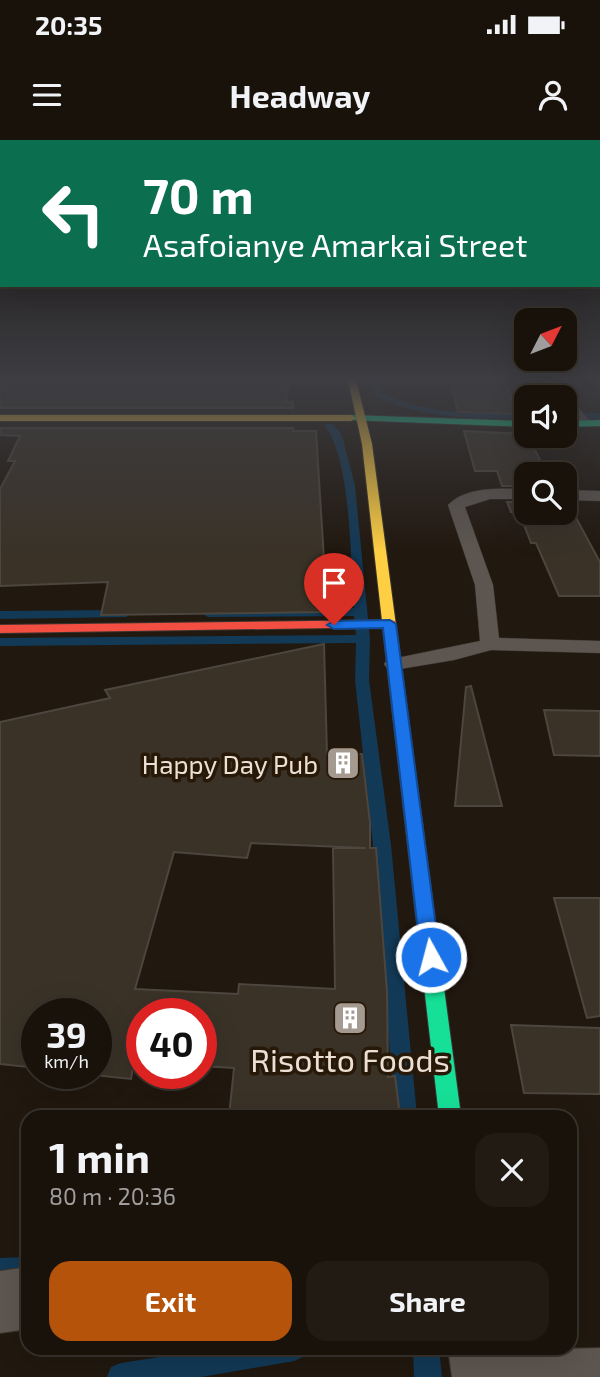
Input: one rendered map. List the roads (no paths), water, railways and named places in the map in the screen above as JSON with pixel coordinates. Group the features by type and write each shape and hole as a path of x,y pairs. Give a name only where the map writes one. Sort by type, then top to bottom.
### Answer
{"street":[{"path":"365,438 449,1110"},
{"path":"0,629 390,624"},
{"path":"0,1302 21,1299"}],"lane":[{"path":"489,644 484,585 456,505 470,496 514,494"},
{"path":"577,495 600,496"},
{"path":"394,664 454,654 489,644 600,647"},
{"path":"483,1365 600,1367"}],"waterway":[{"path":"338,438 350,486 363,639"},
{"path":"208,613 359,612"},
{"path":"0,615 122,614"},
{"path":"0,642 363,639"},
{"path":"363,639 362,680 382,845 405,1110"},
{"path":"0,1270 21,1269"},
{"path":"121,1377 252,1355"},
{"path":"426,1355 428,1377"}],"place":[{"name":"Happy Day Pub","path":"343,763"},
{"name":"Risotto Foods","path":"350,1018"}]}
